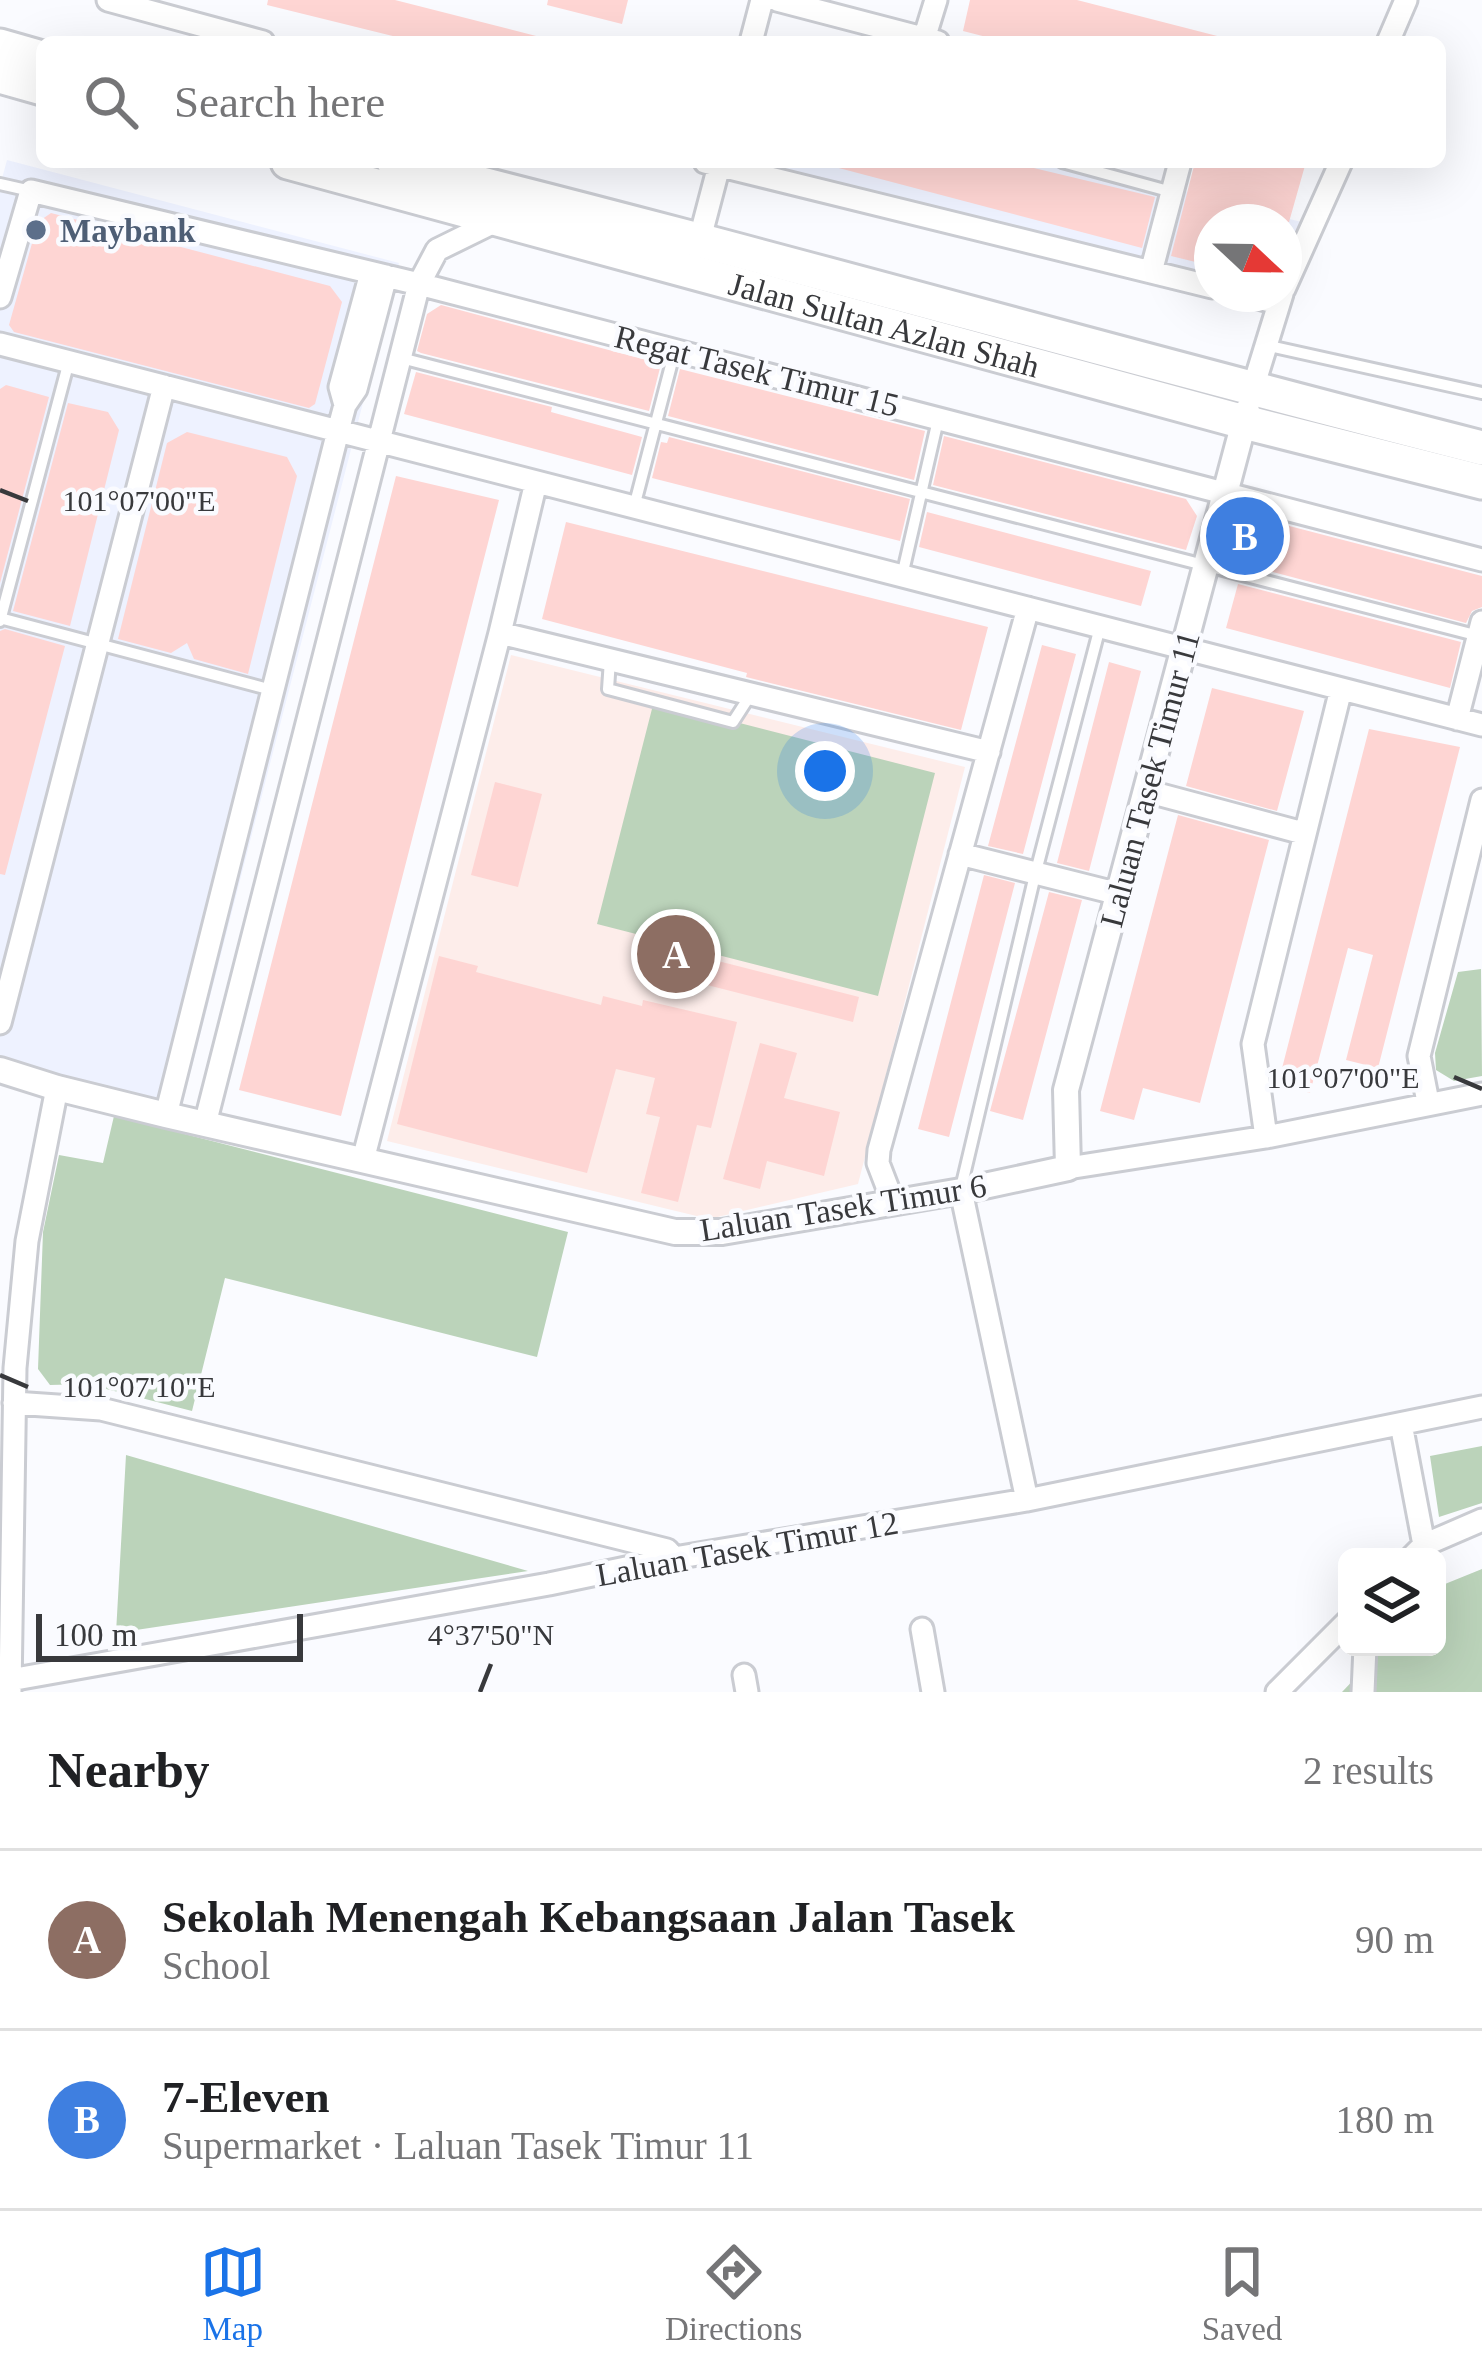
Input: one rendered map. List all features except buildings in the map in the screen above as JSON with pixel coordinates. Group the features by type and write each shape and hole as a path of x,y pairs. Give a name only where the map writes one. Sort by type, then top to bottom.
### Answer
{"main road":[{"path":"0,46 36,56"},
{"path":"0,76 36,86"},
{"name":"Jalan Sultan Azlan Shah","path":"310,168 498,220 1248,406 1482,448"},
{"name":"Jalan Sultan Azlan Shah","path":"418,168 700,238 1482,482"}],"street":[{"path":"108,0 241,36"},
{"path":"753,36 762,0"},
{"path":"777,0 916,36"},
{"path":"932,36 936,0"},
{"path":"1391,36 1406,0"},
{"path":"700,238 714,168"},
{"path":"735,168 1194,283"},
{"path":"1151,272 1178,168"},
{"path":"1302,248 1338,168"},
{"path":"0,297 31,191"},
{"name":"Regat Tasek Timur 15","path":"31,191 419,284 1482,560"},
{"path":"205,1124 419,284 437,250 498,220"},
{"path":"166,1115 345,405 340,387 379,274"},
{"path":"1248,406 1276,312"},
{"path":"0,344 1482,725"},
{"path":"0,1023 164,386"},
{"name":"Laluan Tasek Timur 11","path":"1068,1168 1066,1090 1248,406"},
{"path":"363,1160 536,482"},
{"path":"893,1202 878,1163 879,1150 1028,608"},
{"path":"1457,718 1481,631"},
{"path":"500,633 989,752"},
{"path":"1266,1137 1253,1044 1341,689"},
{"path":"1146,791 1303,832"},
{"path":"1428,1102 1419,1055 1482,800"},
{"path":"960,854 1118,894"},
{"name":"Laluan Tasek Timur 6","path":"0,1070 166,1115 676,1232 722,1232 1266,1137 1482,1094"},
{"path":"10,1686 14,1403 8,1367 57,1088"},
{"path":"961,1191 1027,1500"},
{"path":"14,1403 101,1409 667,1550 674,1558"},
{"name":"Laluan Tasek Timur 12","path":"10,1686 674,1558 1027,1500 1482,1408"},
{"path":"1401,1424 1418,1548"},
{"path":"1424,1548 1482,1520"},
{"path":"922,1629 933,1692"},
{"path":"1280,1690 1338,1631"},
{"path":"1363,1692 1365,1656"}],"lane":[{"path":"1084,168 1172,192"},
{"path":"0,184 31,191"},
{"path":"1265,345 1482,393"},
{"path":"634,507 676,350"},
{"path":"401,358 1481,631"},
{"path":"69,361 0,619 272,690"},
{"path":"902,576 939,417"},
{"path":"961,1191 1035,875 1100,627"}],"shaded area":[{"path":"7,160 399,263 178,1121 0,1070 0,186"},
{"path":"1099,168 1234,204 1194,204 1194,292 709,169"},
{"path":"511,655 965,767 858,1184 709,1219 387,1141"}],"green space":[{"path":"654,701 935,773 878,996 597,924"},
{"path":"1481,969 1482,1076 1454,1081 1436,1070 1435,1053 1458,972"},
{"path":"114,1116 568,1232 537,1357 225,1278 192,1411 87,1384 50,1385 38,1369 43,1232 59,1155 103,1163"},
{"path":"1482,1446 1482,1503 1439,1517 1430,1456"},
{"path":"126,1455 528,1571 116,1633"},
{"path":"1482,1569 1482,1692 1342,1692 1376,1656 1446,1656 1446,1584"}],"place":[{"name":"Maybank","path":"36,230"},
{"name":"7-Eleven","path":"1245,536"},
{"name":"Sekolah Menengah Kebangsaan Jalan Tasek","path":"676,954"}]}
